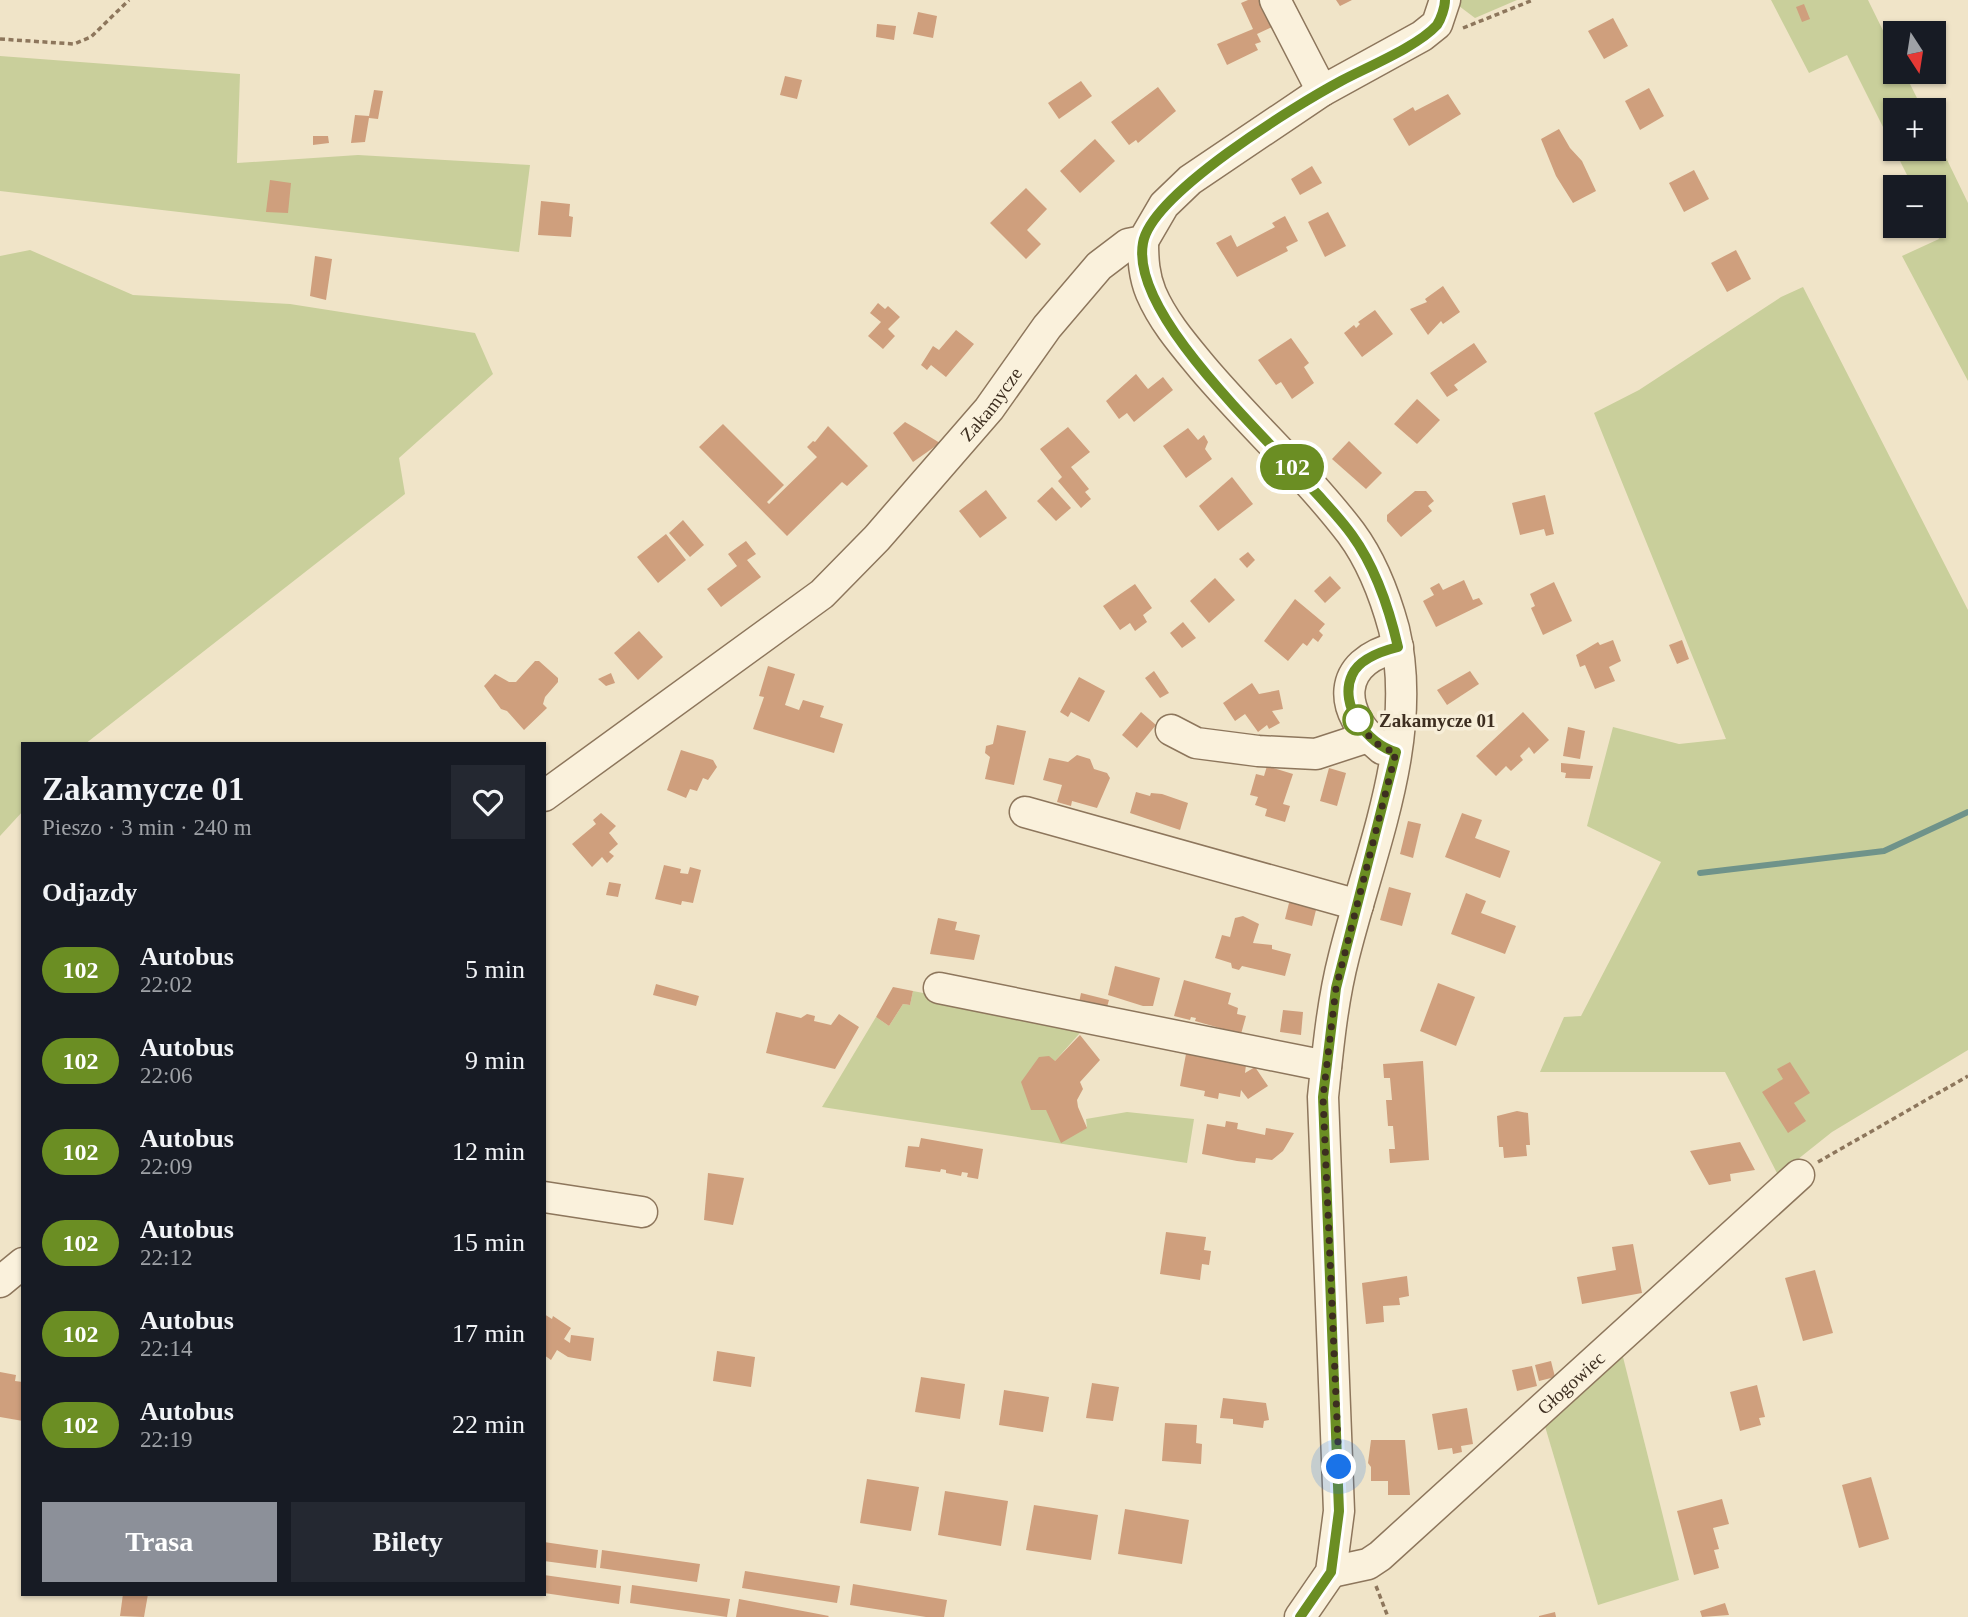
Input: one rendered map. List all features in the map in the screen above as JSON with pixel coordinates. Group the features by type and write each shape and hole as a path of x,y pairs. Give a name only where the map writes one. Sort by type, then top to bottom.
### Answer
{"street":[{"path":"1275,0 1322,91"},
{"path":"1300,1617 1331,1572 1339,1511 1323,1097 1331,1013 1396,752 1403,688 1398,647 1378,583 1351,533 1214,381 1167,322 1152,294 1143,265 1143,241 1164,205 1190,180 1322,91 1398,50 1441,12"},
{"name":"Zakamycze","path":"546,795 822,594 877,538 989,409 1047,327 1099,266 1128,244 1143,241"},
{"path":"1396,752 1381,749 1368,737 1350,704 1348,692 1352,673 1373,655 1398,647"},
{"path":"1171,730 1196,743 1258,751 1316,754 1368,737"},
{"path":"1026,812 1358,905"},
{"path":"939,988 1326,1066"},
{"name":"Głogowiec","path":"1331,1572 1368,1564 1404,1535 1799,1175"},
{"path":"546,1197 642,1212"},
{"path":"0,1282 21,1265"}],"path":[{"path":"0,39 75,44 91,37 129,0"},
{"path":"1441,12 1455,31 1532,0"},
{"path":"1799,1175 1833,1152 1968,1076"},
{"path":"1368,1564 1388,1617"}],"green space":[{"path":"1460,0 1517,0 1475,18 1459,6"},
{"path":"1771,0 1868,0 1883,31 1883,84 1910,84 1917,98 1883,98 1883,127 1847,55 1809,73"},
{"path":"0,56 240,74 237,163 358,155 530,165 519,252 0,191"},
{"path":"1946,158 1968,203 1968,381 1902,256 1939,238 1946,238 1946,175 1907,175 1900,161 1946,161"},
{"path":"30,250 133,295 290,304 475,333 493,374 399,458 405,494 88,742 21,742 21,813 0,836 0,256"},
{"path":"1803,287 1968,610 1968,1050 1832,1132 1778,1175 1725,1072 1540,1072 1564,1017 1581,1016 1661,862 1587,826 1613,727 1679,744 1726,739 1594,413 1639,390 1781,297"},
{"path":"913,991 1087,1025 1055,1061 1046,1110 1087,1128 1086,1119 1127,1112 1194,1119 1187,1163 822,1107 876,1017 889,1026 903,1004 910,1005"},
{"path":"1623,1357 1679,1580 1598,1605 1544,1423"}],"building":[{"path":"1262,0 1274,26 1257,34 1261,42 1255,44 1258,50 1227,65 1217,44 1253,29 1241,3"},
{"path":"1336,0 1352,0 1340,6"},
{"path":"1804,4 1810,19 1802,22 1796,7"},
{"path":"918,12 937,16 933,38 913,34"},
{"path":"1613,18 1628,46 1604,59 1588,31"},
{"path":"877,24 896,26 894,40 876,37"},
{"path":"785,76 802,80 797,99 780,95"},
{"path":"1081,81 1092,96 1059,119 1048,103"},
{"path":"1158,87 1176,111 1138,143 1136,140 1129,145 1111,122"},
{"path":"1649,88 1664,116 1640,130 1625,101"},
{"path":"374,90 383,91 378,119 369,118 365,142 351,143 355,115 369,116"},
{"path":"1448,94 1461,114 1409,146 1393,119 1413,107 1415,111"},
{"path":"1559,129 1570,148 1582,161 1596,191 1573,203 1556,176 1541,139"},
{"path":"313,136 328,136 329,143 313,145"},
{"path":"1095,139 1115,161 1080,193 1060,171"},
{"path":"1312,166 1322,183 1300,195 1291,179"},
{"path":"1694,170 1709,199 1684,212 1669,183"},
{"path":"270,180 291,183 288,213 266,212"},
{"path":"1026,188 1047,209 1027,230 1041,244 1026,259 990,223"},
{"path":"541,201 570,204 569,216 573,217 571,237 538,235"},
{"path":"1328,212 1346,246 1325,257 1308,222"},
{"path":"1285,216 1298,241 1286,247 1288,251 1237,277 1216,243 1231,235 1237,247 1275,227 1272,223"},
{"path":"1736,250 1751,279 1727,292 1711,263"},
{"path":"315,256 332,259 326,300 310,296"},
{"path":"1443,286 1460,312 1443,324 1441,321 1428,335 1410,309 1427,302 1425,299"},
{"path":"878,303 885,309 888,306 900,317 888,329 895,336 883,349 868,336 881,322 870,313"},
{"path":"1375,310 1393,334 1362,357 1344,333 1354,325 1356,328 1360,324 1358,322"},
{"path":"956,330 974,344 946,377 931,365 927,370 921,365 933,346 939,350"},
{"path":"1291,338 1309,363 1304,367 1314,383 1292,399 1281,382 1276,385 1258,360"},
{"path":"1474,343 1487,362 1454,385 1458,390 1447,397 1430,373"},
{"path":"1136,374 1148,389 1163,377 1173,390 1134,422 1127,413 1119,419 1106,401"},
{"path":"1417,399 1440,420 1417,444 1394,424"},
{"path":"905,422 940,443 913,462 893,433"},
{"path":"723,424 784,485 767,502 769,504 817,457 807,447 815,442 828,426 868,466 847,486 842,482 787,536 699,447"},
{"path":"1068,427 1090,452 1071,467 1089,489 1085,492 1091,499 1081,508 1058,481 1062,477 1040,449"},
{"path":"1188,428 1198,440 1204,435 1208,442 1205,449 1212,459 1186,478 1163,446"},
{"path":"1349,441 1382,473 1366,489 1332,459"},
{"path":"1232,477 1253,504 1218,531 1199,506"},
{"path":"1052,487 1071,508 1056,521 1037,501"},
{"path":"986,490 1007,518 980,538 959,511"},
{"path":"1415,491 1426,491 1434,501 1428,506 1432,511 1401,537 1387,521 1387,515"},
{"path":"1545,495 1554,534 1546,536 1544,529 1520,535 1512,503"},
{"path":"683,520 704,545 690,557 669,533"},
{"path":"666,534 686,560 658,583 637,557"},
{"path":"746,541 756,554 747,560 761,577 721,607 707,589 737,566 728,554"},
{"path":"1248,552 1255,560 1247,568 1239,559"},
{"path":"1330,576 1341,588 1325,603 1314,591"},
{"path":"1215,578 1235,600 1209,623 1190,601"},
{"path":"1464,580 1473,600 1479,598 1483,604 1436,627 1423,601 1434,595 1430,588 1439,583 1443,590"},
{"path":"1554,582 1572,621 1543,635 1531,608 1535,606 1530,594"},
{"path":"1135,584 1152,608 1143,615 1147,622 1135,631 1130,623 1120,630 1103,606"},
{"path":"1295,599 1325,624 1319,631 1323,635 1318,642 1313,638 1307,646 1303,643 1288,661 1264,641"},
{"path":"1183,622 1196,638 1182,648 1170,633"},
{"path":"639,631 663,657 638,680 614,653"},
{"path":"1613,640 1621,661 1609,667 1615,681 1595,689 1585,665 1580,667 1576,655 1598,642 1600,645"},
{"path":"1682,640 1689,659 1677,664 1669,645"},
{"path":"535,661 539,661 558,678 558,682 545,697 543,704 547,708 524,730 507,711 501,709 484,686 495,674 509,682 516,682"},
{"path":"768,666 795,674 785,705 799,710 803,700 824,706 820,717 843,724 834,753 753,729 764,697 759,696"},
{"path":"1154,671 1169,693 1160,698 1145,678"},
{"path":"1470,671 1479,684 1447,705 1437,690"},
{"path":"611,673 615,683 606,686 598,679"},
{"path":"1079,677 1105,691 1089,722 1071,712 1068,717 1060,712"},
{"path":"1252,683 1259,694 1279,690 1283,709 1272,711 1280,723 1269,729 1267,725 1258,732 1245,714 1235,721 1223,703"},
{"path":"1141,712 1156,725 1137,748 1122,735"},
{"path":"1523,712 1549,740 1534,754 1529,747 1520,756 1523,760 1511,771 1506,766 1496,776 1476,756"},
{"path":"997,725 1026,731 1014,785 985,779 990,757 985,753 986,746 993,744"},
{"path":"1568,727 1585,731 1580,759 1563,756"},
{"path":"681,750 713,760 717,767 708,780 703,778 697,791 690,789 686,798 667,790"},
{"path":"1077,755 1090,759 1094,769 1107,773 1110,778 1097,808 1072,801 1071,806 1057,802 1062,785 1043,780 1049,758 1068,762"},
{"path":"1561,763 1593,766 1590,779 1565,778 1566,773 1561,772"},
{"path":"1267,766 1293,774 1283,804 1290,806 1285,822 1265,816 1267,809 1255,805 1258,797 1250,795 1256,774 1264,776"},
{"path":"1329,768 1346,773 1337,806 1320,801"},
{"path":"1136,792 1150,796 1151,793 1162,794 1188,803 1180,830 1130,813"},
{"path":"601,813 616,826 609,833 618,844 609,852 614,856 607,863 602,857 592,867 572,844 596,824 593,820"},
{"path":"1462,813 1482,820 1475,838 1510,851 1500,878 1445,857"},
{"path":"1408,821 1421,824 1413,858 1400,854"},
{"path":"664,865 681,869 680,873 688,874 690,867 701,870 693,903 682,901 681,905 655,899"},
{"path":"609,882 621,884 618,897 606,895"},
{"path":"1389,887 1411,893 1402,926 1380,920"},
{"path":"1466,893 1486,901 1481,913 1516,926 1505,954 1451,934"},
{"path":"1290,899 1317,906 1312,926 1285,919"},
{"path":"1243,916 1259,924 1253,943 1272,945 1272,949 1291,954 1285,976 1242,966 1239,970 1232,968 1231,963 1215,958 1222,935 1230,937 1235,918"},
{"path":"938,918 957,922 955,930 980,935 974,960 930,954"},
{"path":"1115,966 1160,978 1153,1006 1143,1006 1108,995"},
{"path":"1184,980 1231,993 1228,1004 1238,1008 1237,1014 1246,1016 1241,1034 1195,1021 1196,1018 1191,1017 1190,1020 1174,1016"},
{"path":"1438,983 1475,997 1456,1046 1420,1031"},
{"path":"656,984 699,996 696,1006 653,995"},
{"path":"893,987 913,991 910,1005 903,1004 889,1026 876,1017"},
{"path":"1081,993 1109,1000 1105,1014 1078,1008"},
{"path":"1283,1010 1303,1012 1301,1035 1280,1032"},
{"path":"776,1012 801,1018 807,1014 815,1016 814,1021 831,1025 839,1014 859,1027 835,1069 766,1053"},
{"path":"1080,1035 1100,1060 1080,1082 1083,1089 1077,1100 1078,1107 1087,1128 1061,1143 1046,1110 1031,1110 1021,1082 1039,1057 1049,1056 1055,1061"},
{"path":"1186,1054 1246,1065 1245,1073 1255,1067 1268,1086 1248,1099 1241,1090 1240,1097 1219,1093 1218,1099 1204,1096 1205,1091 1180,1086"},
{"path":"1423,1061 1429,1160 1390,1163 1389,1149 1395,1149 1393,1126 1388,1126 1386,1100 1392,1100 1390,1078 1384,1078 1383,1064"},
{"path":"1790,1062 1810,1093 1794,1103 1806,1121 1788,1133 1762,1092 1783,1079 1777,1069"},
{"path":"1517,1111 1528,1113 1530,1145 1526,1145 1527,1156 1504,1158 1503,1147 1499,1147 1497,1116"},
{"path":"1226,1121 1238,1123 1237,1129 1265,1135 1266,1128 1294,1133 1283,1151 1272,1160 1256,1158 1255,1163 1202,1154 1207,1124 1225,1127"},
{"path":"921,1138 983,1149 978,1179 967,1177 968,1173 962,1172 961,1176 946,1173 946,1170 941,1169 940,1172 905,1167 908,1146 919,1147"},
{"path":"1740,1142 1755,1170 1730,1174 1731,1181 1709,1185 1690,1151"},
{"path":"708,1173 744,1178 733,1225 704,1220"},
{"path":"1166,1232 1206,1237 1204,1250 1211,1251 1209,1265 1202,1264 1200,1280 1160,1274"},
{"path":"1633,1244 1642,1293 1582,1304 1577,1277 1616,1270 1612,1247"},
{"path":"1815,1270 1833,1333 1803,1341 1785,1278"},
{"path":"1407,1276 1409,1296 1399,1298 1400,1305 1383,1306 1384,1322 1366,1324 1362,1283"},
{"path":"546,1315 552,1319 553,1316 571,1328 564,1339 570,1343 571,1335 594,1338 591,1361 568,1357 557,1350 551,1360 546,1356"},
{"path":"717,1351 755,1357 751,1387 713,1381"},
{"path":"1551,1361 1555,1377 1539,1381 1535,1365"},
{"path":"1532,1366 1537,1386 1517,1391 1512,1370"},
{"path":"0,1372 16,1375 15,1381 21,1382 21,1421 0,1417"},
{"path":"921,1377 965,1384 960,1419 915,1412"},
{"path":"1092,1383 1119,1387 1113,1421 1086,1418"},
{"path":"1757,1385 1765,1417 1759,1418 1761,1425 1740,1431 1730,1392"},
{"path":"1004,1390 1049,1397 1043,1432 999,1425"},
{"path":"1223,1398 1266,1403 1269,1420 1264,1421 1263,1428 1233,1424 1233,1419 1220,1418"},
{"path":"1467,1408 1473,1444 1461,1446 1462,1452 1453,1454 1452,1448 1438,1450 1432,1414"},
{"path":"1165,1423 1197,1425 1196,1443 1202,1444 1201,1464 1162,1461"},
{"path":"1371,1440 1405,1440 1410,1495 1388,1495 1388,1481 1371,1481 1371,1467 1368,1463"},
{"path":"1871,1477 1889,1539 1859,1548 1842,1485"},
{"path":"867,1479 919,1487 911,1531 860,1523"},
{"path":"945,1491 1008,1501 1001,1546 938,1535"},
{"path":"1722,1499 1729,1524 1713,1528 1719,1549 1714,1550 1719,1568 1694,1575 1677,1511"},
{"path":"1034,1505 1098,1515 1091,1560 1026,1550"},
{"path":"1125,1509 1189,1520 1182,1564 1118,1554"},
{"path":"546,1542 598,1550 596,1568 546,1561"},
{"path":"602,1550 700,1564 697,1582 600,1568"},
{"path":"745,1571 840,1586 837,1603 742,1588"},
{"path":"546,1575 621,1586 619,1604 546,1593"},
{"path":"853,1584 947,1600 944,1617 926,1617 850,1605"},
{"path":"632,1585 730,1599 727,1617 630,1603"},
{"path":"123,1596 148,1596 144,1617 120,1616"},
{"path":"739,1599 829,1616 736,1617"},
{"path":"1725,1603 1729,1615 1702,1617 1700,1611"},
{"path":"1555,1612 1556,1617 1539,1617 1539,1616"}],"waterway":[{"path":"1700,873 1884,851 1968,812"}],"bus line":[{"name":"102","path":"1300,1617 1331,1572 1339,1511 1323,1097 1328,1034 1344,954 1390,784 1396,752 1381,749 1368,737 1350,704 1348,692 1352,673 1363,663 1373,655 1398,647 1378,583 1351,533 1214,381 1167,322 1152,294 1143,265 1143,241 1164,205 1190,180 1322,91 1422,36 1437,24 1445,0"}],"place":[{"name":"Zakamycze 01","path":"1358,720"}],"route":[{"path":"1339,1467 1323,1097 1328,1034 1344,954 1390,784 1396,752 1381,749 1368,737 1358,720"}]}
